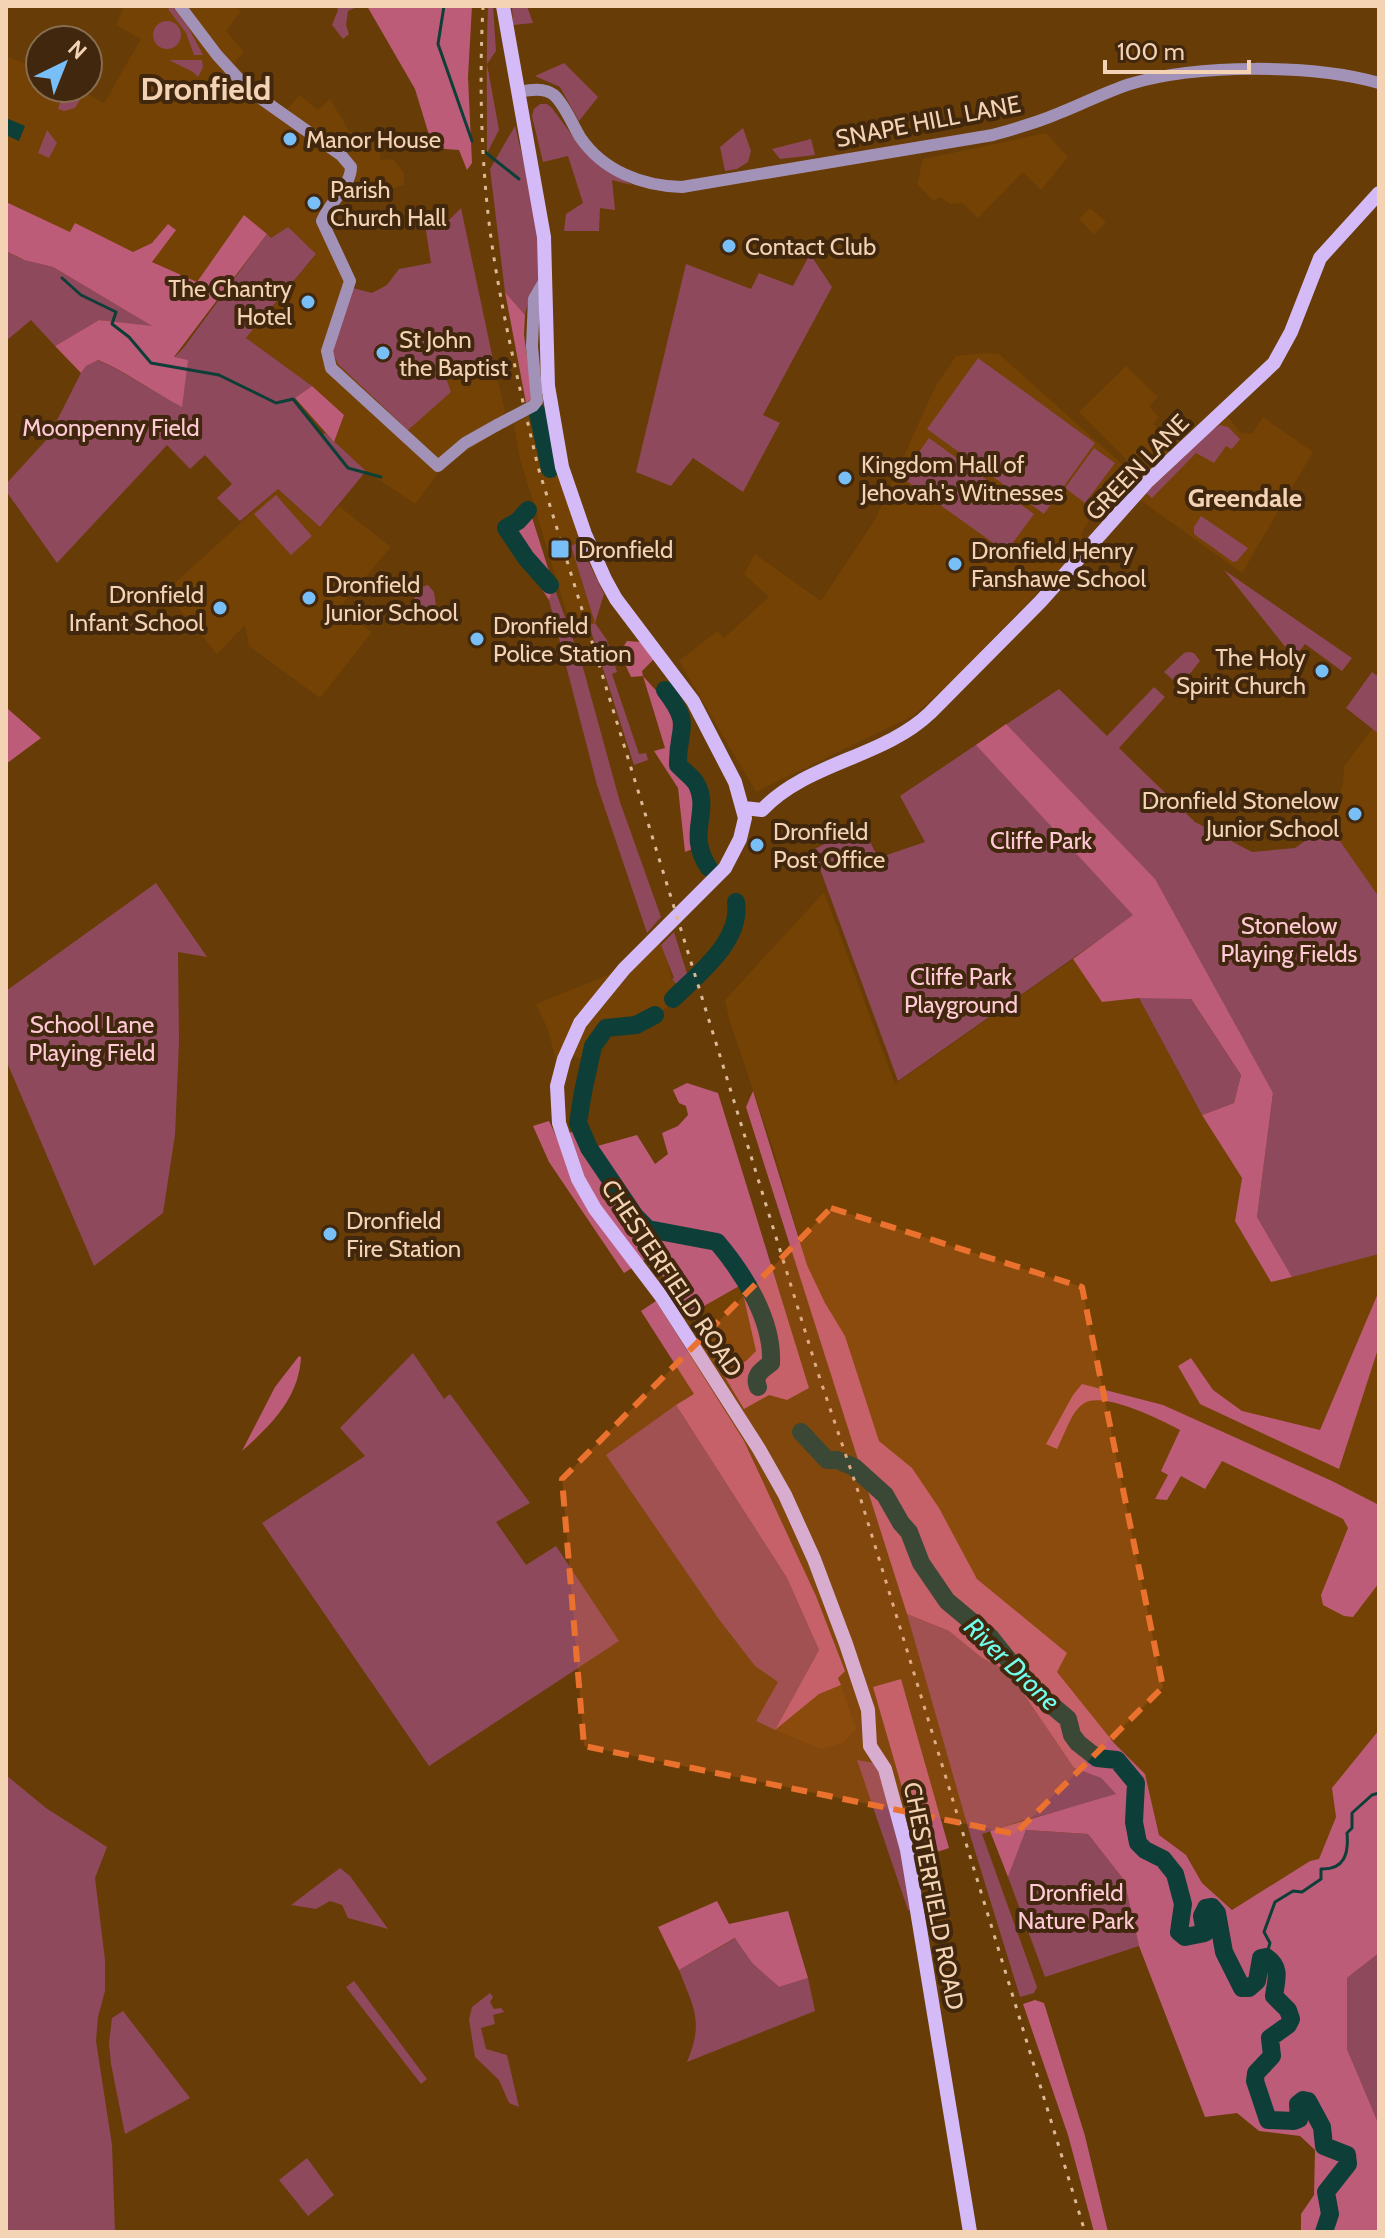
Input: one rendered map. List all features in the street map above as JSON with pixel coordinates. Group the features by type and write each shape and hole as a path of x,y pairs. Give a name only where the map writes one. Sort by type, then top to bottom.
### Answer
{"main road":[{"path":"503,6 544,237 547,362 562,467 585,534 616,599 677,679 702,718 723,756 744,808"},
{"name":"GREEN LANE","path":"744,808 762,810 794,784 910,729 1002,641 1146,483 1274,363 1291,332 1320,258 1379,193"},
{"name":"CHESTERFIELD ROAD","path":"744,808 744,829 725,868 624,969 580,1023 564,1059 557,1086 556,1112 578,1179 595,1209 661,1296 785,1495 814,1559 846,1644 868,1710 870,1746 885,1769 907,1850 970,2232"}],"street":[{"path":"180,6 217,55 249,90 346,159 352,170 351,175 326,209 322,221 350,281 327,351 328,360 339,377 438,466 465,443 537,401 532,346 534,299 546,278"},
{"name":"SNAPE HILL LANE","path":"518,92 538,90 552,94 589,149 614,168 645,183 682,187 993,135 1039,121 1133,83 1165,77 1235,70 1312,71 1379,83"}],"highlighted area":[{"path":"831,1208 1082,1287 1163,1687 1015,1834 584,1746 562,1479"}],"shaded area":[{"path":"124,6 231,6 241,11 226,31 244,52 233,64 286,110 300,95 318,110 330,99 350,132 377,133 381,160 393,159 404,173 404,185 392,189 352,181 328,221 356,281 332,351 445,378 495,369 505,411 491,436 445,464 415,504 366,471 334,442 344,415 312,386 246,338 316,255 271,238 244,215 197,283 75,224 70,232 6,202 6,56 24,63 24,104 104,104 141,39 116,25"},
{"path":"367,6 472,6 468,77 472,163 467,170 459,150 433,148 415,89"},
{"path":"1046,133 1068,157 1041,190 1023,172 978,218 962,203 951,204 939,197 934,201 917,184 923,159"},
{"path":"6,202 70,232 75,223 133,252 152,243 168,224 176,230 152,262 197,282 244,215 267,234 174,357 188,360 182,407 98,360 86,366 81,373 55,346 99,320 152,326 53,267 24,260 6,251"},
{"path":"1090,208 1106,222 1094,235 1079,219"},
{"path":"505,292 525,315 524,335 532,392 531,399 526,403"},
{"name":"Dronfield Henry Fanshawe School","path":"999,354 1122,464 1081,534 1086,542 952,681 913,716 756,792 679,661 717,631 724,638 769,597 744,574 755,554 821,601 876,518 935,387 956,356"},
{"path":"1126,366 1158,397 1149,406 1159,417 1153,424 1178,449 1225,413 1241,433 1252,434 1263,417 1313,452 1242,573 1140,500 1151,484 1079,412"},
{"path":"312,386 344,415 334,442 295,398"},
{"path":"543,402 579,542 571,547 596,623 573,634 520,459 514,424 532,415"},
{"name":"Dronfield Junior School","path":"278,489 320,527 339,506 391,547 340,607 372,632 320,698 249,646 245,625 217,654 165,592"},
{"path":"528,505 554,587 549,600 501,526"},
{"path":"627,641 641,642 654,659 642,671 643,676 631,677 629,673 623,654"},
{"path":"643,676 659,694 665,690 682,720 678,765 698,794 705,844 685,852 678,788 654,751 665,748"},
{"path":"6,710 41,738 6,764"},
{"path":"1006,724 1155,879 1273,1093 1257,1217 1292,1277 1271,1282 1235,1221 1242,1178 1202,1115 1234,1103 1241,1075 1191,999 1139,998 1102,1002 1073,959 1133,915 976,745"},
{"name":"Dronfield Stonelow Junior School","path":"1373,728 1379,734 1379,897 1326,821 1336,808 1344,766"},
{"path":"824,892 895,1084 1073,959 1102,1002 1139,998 1202,1115 1242,1178 1235,1221 1271,1282 1379,1254 1379,1730 1333,1788 1336,1817 1319,1859 1310,1861 1232,1910 1202,1883 1186,1855 1159,1835 1145,1774 1114,1743 1057,1672 1067,1653 977,1579 912,1469 879,1441 845,1336 807,1265 725,1000"},
{"path":"651,937 664,947 672,980 684,994 646,1023 607,1029 595,1063 569,1055 556,1060 548,1030 536,1004 615,972"},
{"path":"687,1083 718,1093 809,1388 787,1400 769,1395 744,1409 723,1374 746,1361 756,1351 741,1285 690,1314 649,1257 624,1273 549,1162 533,1126 549,1121 557,1138 586,1126 594,1147 637,1135 655,1164 668,1154 662,1133 678,1126 688,1115 686,1106 679,1103 673,1090"},
{"path":"753,1091 807,1265 845,1336 879,1441 912,1468 939,1508 977,1579 1067,1653 1057,1672 1114,1743 1145,1774 1159,1835 1186,1855 1202,1883 1232,1910 1310,1861 1319,1859 1336,1817 1332,1788 1379,1730 1379,1953 1347,1978 1347,2049 1379,2125 1379,2232 1301,2232 1301,2214 1314,2195 1315,2150 1300,2136 1259,2131 1237,2113 1205,2117 1139,1946 1124,1880 1088,1834 1026,1830 1008,1877 990,1831 1116,1794 1101,1778 1074,1768 1008,1671 982,1658 949,1631 907,1614 746,1107"},
{"path":"741,1284 756,1351 746,1361 723,1374 690,1314"},
{"path":"1379,1291 1379,1346 1339,1469 1200,1404 1178,1366 1191,1358 1213,1390 1242,1411 1320,1430"},
{"path":"656,1301 744,1441 816,1596 845,1671 838,1678 841,1685 819,1694 775,1730 819,1650 787,1578 676,1405 694,1394 641,1311"},
{"path":"299,1356 295,1385 282,1410 242,1451 275,1387"},
{"path":"1082,1384 1163,1405 1379,1505 1379,1583 1353,1617 1344,1616 1323,1605 1321,1595 1348,1528 1343,1519 1222,1461 1205,1489 1181,1476 1167,1500 1155,1499 1168,1475 1161,1471 1180,1430 1146,1414 1117,1403 1092,1401 1083,1404 1075,1413 1057,1449 1046,1444"},
{"path":"901,1679 949,1848 922,1857 873,1687"},
{"path":"841,1685 856,1729 843,1743 821,1749 775,1730 819,1694"},
{"path":"717,1901 729,1924 788,1911 808,1978 779,1987 752,1963 735,1938 679,1970 658,1927"},
{"path":"1035,2000 1044,2003 1085,2136 1108,2232 1094,2232 1068,2135 1023,2004"}],"green space":[{"path":"172,6 203,55 194,55 186,33 168,9"},
{"path":"336,6 359,6 348,11 346,25 349,34 343,39 332,25 338,10"},
{"path":"488,6 493,6 496,51 487,64"},
{"path":"512,6 527,6 533,23 513,25"},
{"path":"167,21 177,25 181,35 177,45 167,49 157,45 153,35 157,25"},
{"path":"169,60 202,60 203,67 198,77"},
{"path":"564,63 598,97 579,121 560,87 535,76"},
{"path":"487,64 499,130 487,153"},
{"path":"59,104 77,104 75,108 64,111 58,109"},
{"path":"540,104 552,108 595,160 632,185 612,180 615,210 600,208 599,231 564,231 566,214 583,203 568,156 543,162 532,116"},
{"path":"515,126 533,199 540,256 538,279 525,315 505,292 490,169"},
{"path":"743,128 751,151 748,162 737,169 725,171 720,147"},
{"path":"47,130 57,143 49,158 38,153"},
{"path":"811,139 815,155 780,159 772,149"},
{"path":"461,208 495,369 446,378 451,392 408,430 338,364 332,351 353,288 372,293 387,285 399,269 431,263 424,218 441,224"},
{"name":"Moonpenny Field","path":"288,227 316,254 246,338 312,386 294,399 322,436 325,433 366,471 320,527 278,489 240,521 217,498 232,484 205,455 190,469 167,445 57,563 6,491 6,484 48,438 81,373 97,360 181,406 187,360 174,358 267,234 271,238"},
{"path":"6,251 21,259 53,267 154,327 99,320 55,346 31,320 6,341"},
{"path":"810,254 832,287 763,415 780,423 743,492 693,458 671,486 636,472 686,264 751,289 759,273 793,286"},
{"path":"978,358 1095,443 1044,514 927,429"},
{"path":"1220,425 1228,427 1240,439 1232,449 1226,446 1214,463 1196,453 1152,498 1146,493 1212,430"},
{"path":"929,438 1034,514 1006,552 901,477"},
{"path":"1094,448 1115,463 1085,503 1065,488"},
{"path":"276,495 312,536 291,555 254,514"},
{"path":"1201,516 1248,548 1237,561 1233,562 1194,534 1194,527"},
{"path":"579,542 604,594 595,623 571,546"},
{"path":"1224,570 1352,658 1342,671 1305,644 1294,658"},
{"path":"428,585 434,592 438,619 407,609 422,587"},
{"path":"554,587 582,664 620,802 661,917 647,933 597,785 549,600"},
{"path":"595,623 607,640 617,672 612,674 639,754 646,753 648,760 634,765 589,625"},
{"path":"1189,652 1200,661 1180,686 1164,672"},
{"path":"1372,672 1379,677 1379,734 1346,708"},
{"path":"1154,687 1165,697 1119,748 1195,822 1252,852 1295,848 1319,831 1326,821 1379,897 1379,1254 1292,1277 1257,1217 1273,1093 1133,916 898,1081 813,850 862,825 878,858 925,842 900,796 1059,689 1107,736"},
{"name":"School Lane Playing Field","path":"156,883 207,957 178,952 179,1042 175,1135 163,1213 94,1266 6,1060 6,991"},
{"path":"674,932 691,986 684,994 672,979 661,945"},
{"path":"1139,998 1190,998 1241,1075 1234,1103 1202,1115"},
{"path":"413,1353 444,1399 450,1394 530,1503 496,1522 526,1565 556,1546 619,1641 429,1766 262,1523 365,1456 340,1428"},
{"path":"676,1405 787,1578 819,1650 775,1730 756,1721 778,1682 755,1666 718,1618 606,1455"},
{"path":"907,1614 949,1631 982,1658 1008,1671 1074,1768 1101,1778 1117,1795 982,1834 1037,1987 1034,1993 1020,1997"},
{"path":"857,1760 874,1763 879,1771 902,1854 912,1910 908,1910"},
{"path":"6,1775 46,1808 107,1847 95,1878 105,1960 105,1991 96,2041 112,2145 115,2232 6,2232"},
{"name":"Dronfield Nature Park","path":"1026,1830 1088,1834 1124,1880 1139,1946 1045,1977 1008,1877"},
{"path":"340,1868 350,1876 388,1929 348,1918 342,1905 330,1901 316,1909 291,1905"},
{"path":"736,1938 752,1963 779,1987 808,1978 815,2011 687,2062 696,2025 693,2005 679,1970"},
{"path":"1379,1953 1379,2125 1347,2049 1347,1978"},
{"path":"354,1981 427,2079 421,2084 346,1987"},
{"path":"490,1993 494,2009 501,2008 504,2012 493,2015 495,2024 481,2028 486,2049 507,2055 519,2107 509,2103 499,2080 475,2057 469,2019 472,2007"},
{"path":"123,2011 190,2098 125,2134 109,2043 112,2018"},
{"path":"307,2158 334,2195 308,2216 279,2180"}],"water":[{"path":"6,118 25,126 19,141 6,135"}],"waterway":[{"name":"River Drone","path":"444,6 438,44 472,141"},
{"name":"River Drone","path":"485,152 519,179"},
{"path":"62,278 81,295 116,312 112,324 129,337 151,363 219,375 276,403 293,399 348,468 381,477"},
{"name":"River Drone","path":"538,413 550,469"},
{"name":"River Drone","path":"528,510 506,528 526,558 550,585"},
{"name":"River Drone","path":"665,690 682,720 678,765 694,781 700,794 699,844 709,868"},
{"name":"River Drone","path":"673,999 706,968 725,943 736,916 736,902"},
{"name":"River Drone","path":"655,1015 636,1025 606,1028 593,1046 578,1123 589,1148 635,1216 648,1229 717,1242 737,1268 755,1298 767,1330 771,1363 758,1376 758,1387"},
{"name":"River Drone","path":"801,1432 827,1460 837,1460 854,1467 885,1495 909,1532 921,1563 947,1601 990,1637 1031,1688 1068,1719 1072,1735 1078,1743 1097,1758 1117,1760 1136,1783 1134,1822 1138,1843 1163,1859 1175,1874 1183,1904 1179,1932 1185,1937 1205,1933 1202,1916 1206,1908 1212,1907 1217,1913 1224,1952 1242,1988 1249,1988 1257,1981 1261,1958 1266,1957 1274,1965 1277,1975 1274,1996 1288,2010 1291,2019 1288,2025 1270,2038 1272,2056 1256,2073 1255,2081 1268,2120 1299,2119 1298,2104 1308,2101 1322,2127 1324,2146 1347,2155 1348,2164 1326,2192 1330,2214 1324,2232"},
{"path":"1266,1957 1270,1943 1264,1932 1275,1902 1293,1891 1302,1892 1321,1879 1321,1869 1340,1864 1346,1854 1352,1813 1372,1795 1379,1793"}],"railway":[{"path":"483,6 482,126 488,216 507,329 538,467 818,1373 861,1500 1085,2232"}],"place":[{"name":"Manor House","path":"290,139"},
{"name":"Parish Church Hall","path":"314,203"},
{"name":"Contact Club","path":"729,246"},
{"name":"The Chantry Hotel","path":"308,302"},
{"name":"St John the Baptist","path":"383,353"},
{"name":"Kingdom Hall of Jehovah's Witnesses","path":"845,478"},
{"name":"Dronfield","path":"560,549"},
{"name":"Dronfield Henry Fanshawe School","path":"955,564"},
{"name":"Dronfield Junior School","path":"309,598"},
{"name":"Dronfield Infant School","path":"220,608"},
{"name":"Dronfield Police Station","path":"477,639"},
{"name":"The Holy Spirit Church","path":"1322,671"},
{"name":"Dronfield Stonelow Junior School","path":"1355,814"},
{"name":"Dronfield Post Office","path":"757,845"},
{"name":"Dronfield Fire Station","path":"330,1234"}],"district":[{"name":"Dronfield","path":"206,88"},
{"name":"Greendale","path":"1245,498"}],"park label":[{"name":"Cliffe Park","path":"1041,840"},
{"name":"Stonelow Playing Fields","path":"1289,939"},
{"name":"Cliffe Park Playground","path":"961,990"}]}
